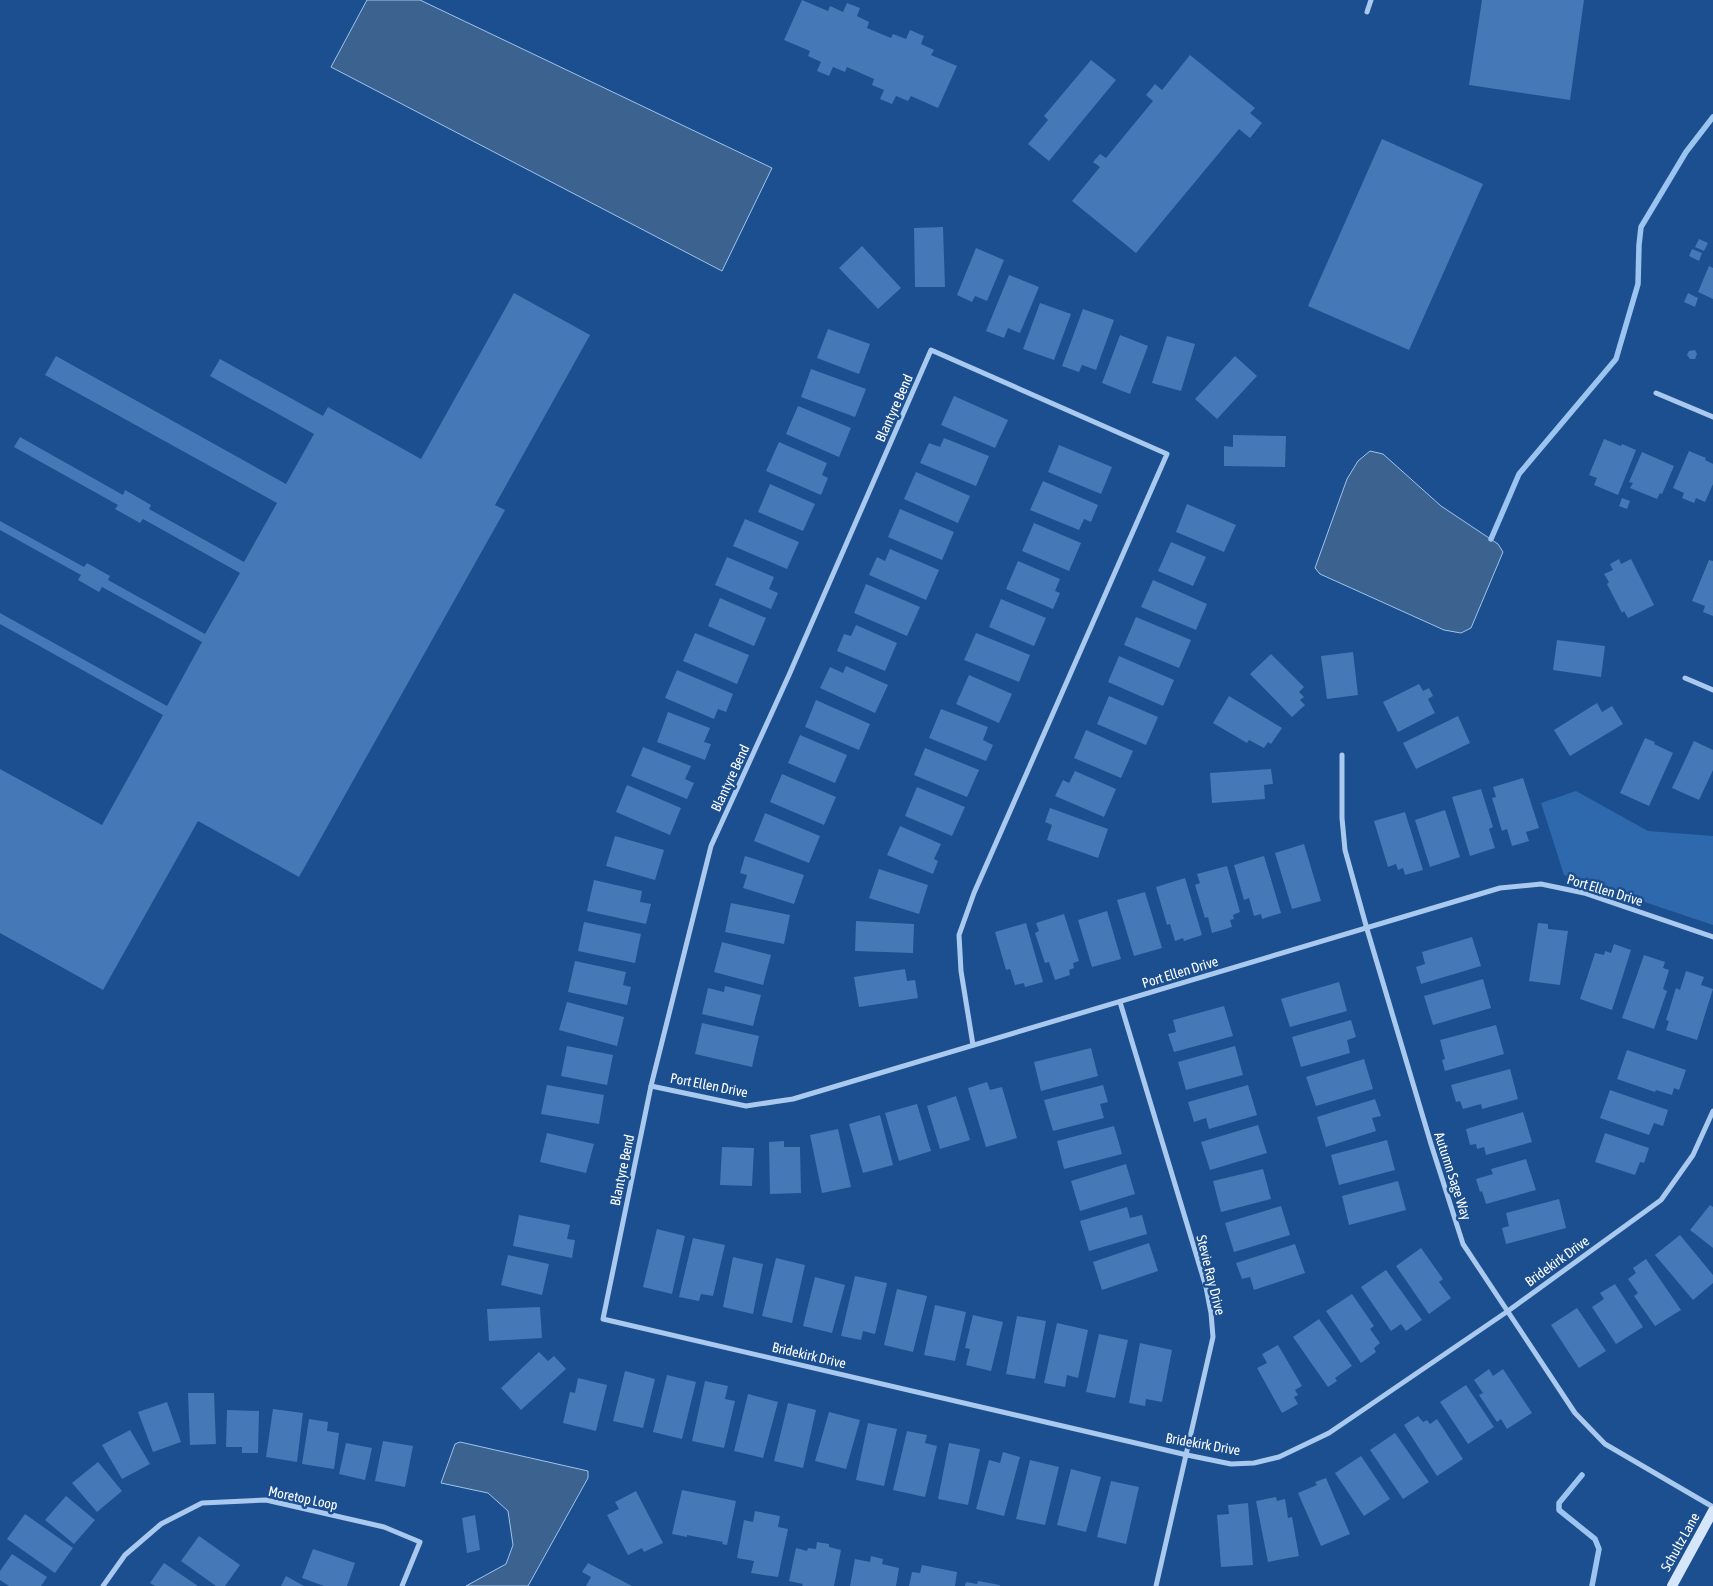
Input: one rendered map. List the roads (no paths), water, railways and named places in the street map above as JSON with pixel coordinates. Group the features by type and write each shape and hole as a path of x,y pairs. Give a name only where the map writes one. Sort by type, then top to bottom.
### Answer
{"street":[{"path":"1367,12 1372,0"},
{"name":"Blantyre Bend","path":"603,1319 651,1086 711,846 789,675 931,350 1167,454 974,893 960,935 961,971 973,1045"},
{"path":"1656,393 1713,417"},
{"path":"1685,678 1713,690"},
{"name":"Autumn Sage Way","path":"1342,755 1342,818 1345,850 1431,1144 1463,1244 1575,1413 1605,1444 1713,1507"},
{"name":"Port Ellen Drive","path":"651,1086 746,1106 793,1099 1500,888 1541,884 1584,893 1713,937"},
{"name":"Stevie Ray Drive","path":"1120,1002 1206,1287 1214,1337 1156,1586"},
{"name":"Bridekirk Drive","path":"603,1319 1187,1455 1231,1464 1254,1463 1278,1457 1329,1433 1508,1310 1661,1200 1693,1155 1713,1111"},
{"name":"Moretop Loop","path":"103,1586 125,1555 161,1524 202,1503 266,1500 384,1527 420,1542 402,1586"},
{"name":"Schultz Lane","path":"1672,1586 1713,1511"}],"waterway":[{"path":"1491,539 1519,474 1616,359 1638,284 1641,227 1686,152 1713,117"},
{"path":"1582,1475 1559,1503 1559,1510 1595,1539 1599,1549 1592,1586"}]}
